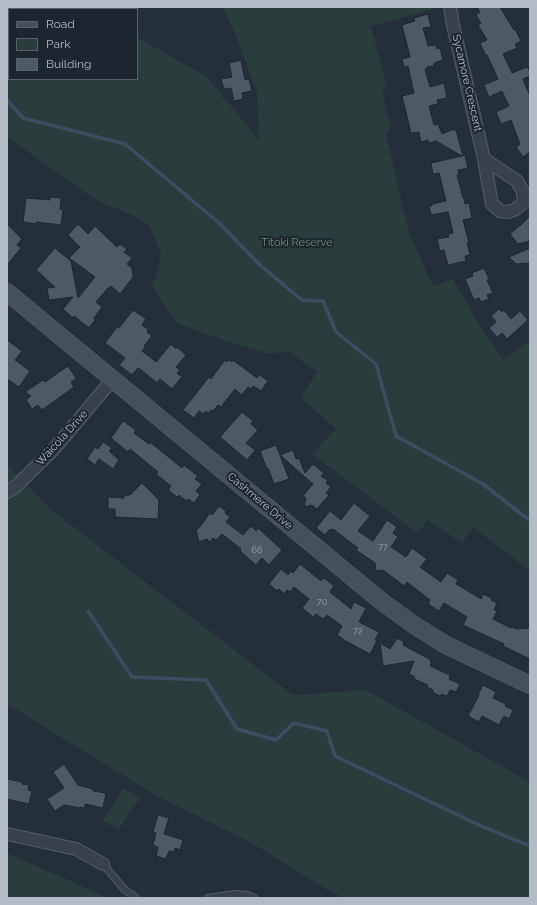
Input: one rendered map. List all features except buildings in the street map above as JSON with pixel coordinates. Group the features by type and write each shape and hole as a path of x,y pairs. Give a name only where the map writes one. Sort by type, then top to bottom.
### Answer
{"street":[{"name":"Sycamore Crescent","path":"450,7 484,159"},
{"name":"Cashmere Drive","path":"7,292 324,555 387,605 414,625 446,644 530,685"},
{"name":"Waicola Drive","path":"7,492 14,488 54,449 112,380"},
{"path":"7,834 76,849 103,864"}],"lane":[{"path":"103,864 124,889 136,898"},
{"path":"208,898 241,894 254,898"}],"green space":[{"name":"Titoki Reserve","path":"222,7 435,7 435,9 371,26 387,88 382,89 391,129 386,134 409,233 433,286 453,279 478,323 504,360 530,340 530,571 473,527 462,543 428,520 418,533 312,454 336,429 301,398 317,372 288,351 269,354 226,341 176,323 151,284 156,278 161,252 149,226 134,216 98,201 7,137 7,13 8,80 138,80 138,38 207,77 259,140 257,92 232,26"},
{"path":"7,464 50,509 293,695 366,690 530,782 530,898 341,898 250,842 157,796 7,704"},
{"path":"124,788 140,798 118,830 103,820"},
{"path":"9,854 108,898 7,898 7,855"}],"waterway":[{"path":"7,100 23,118 125,144 218,222 261,266 302,300 323,301 336,332 376,364 396,436 483,484 530,521"},
{"path":"88,611 132,677 206,680 237,729 276,740 294,723 327,731 335,756 481,826 530,846"}]}
